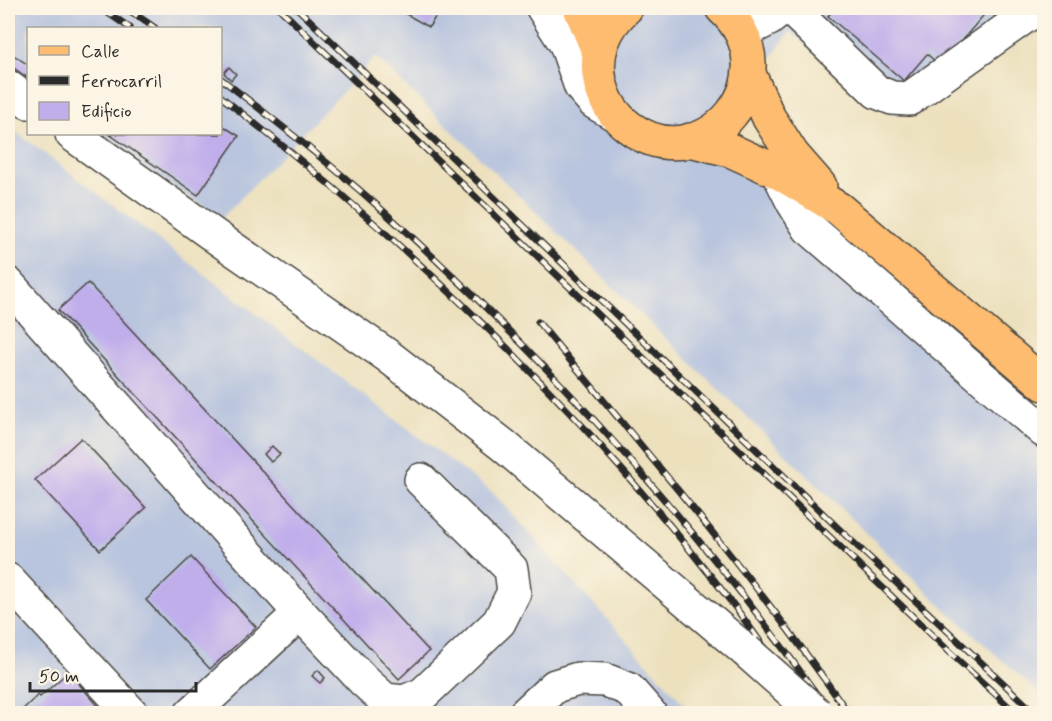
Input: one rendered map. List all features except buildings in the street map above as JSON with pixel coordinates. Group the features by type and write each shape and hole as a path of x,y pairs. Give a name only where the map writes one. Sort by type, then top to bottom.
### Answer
{"main road":[{"path":"580,8 600,53"},
{"path":"626,8 610,25 600,53 598,68 602,89 616,115 631,129 646,137 661,141 690,140 704,136 730,117 744,96 749,74 747,47 737,23 722,8"},
{"path":"749,74 769,118 792,154 839,209 1044,384"},
{"path":"690,140 730,150 778,172 839,209"}],"street":[{"path":"543,8 566,44 581,87 594,102 616,115"},
{"path":"742,33 769,20 783,8"},
{"path":"790,8 877,92 892,98 909,99 1036,8"},
{"path":"8,87 27,101"},
{"path":"73,135 388,356 503,445 817,714"},
{"path":"778,172 809,228 1044,431"},
{"path":"8,284 300,613 385,700 404,702 423,694 499,622 514,592 511,569 421,480"},
{"path":"8,580 132,714"},
{"path":"191,714 300,613"},
{"path":"525,714 555,686 578,679 605,680 628,689 650,714"}],"shaded area":[{"path":"8,8 1044,8 1044,23 916,114 888,113 790,31 718,135 1044,426 1044,697 948,612 376,57 222,218 92,135 222,135 222,27 27,27 27,93 8,81"},
{"path":"8,126 493,493 692,713 8,713"}],"railway":[{"path":"101,8 129,27"},
{"path":"126,8 154,27"},
{"path":"279,8 1017,714"},
{"path":"297,8 838,528 1036,714"},
{"path":"222,80 372,201 436,259 558,381 673,509 780,644 831,714"},
{"path":"222,98 360,211 428,272 558,400 678,536 735,607 812,714"},
{"path":"538,322 737,564 849,714"}]}
